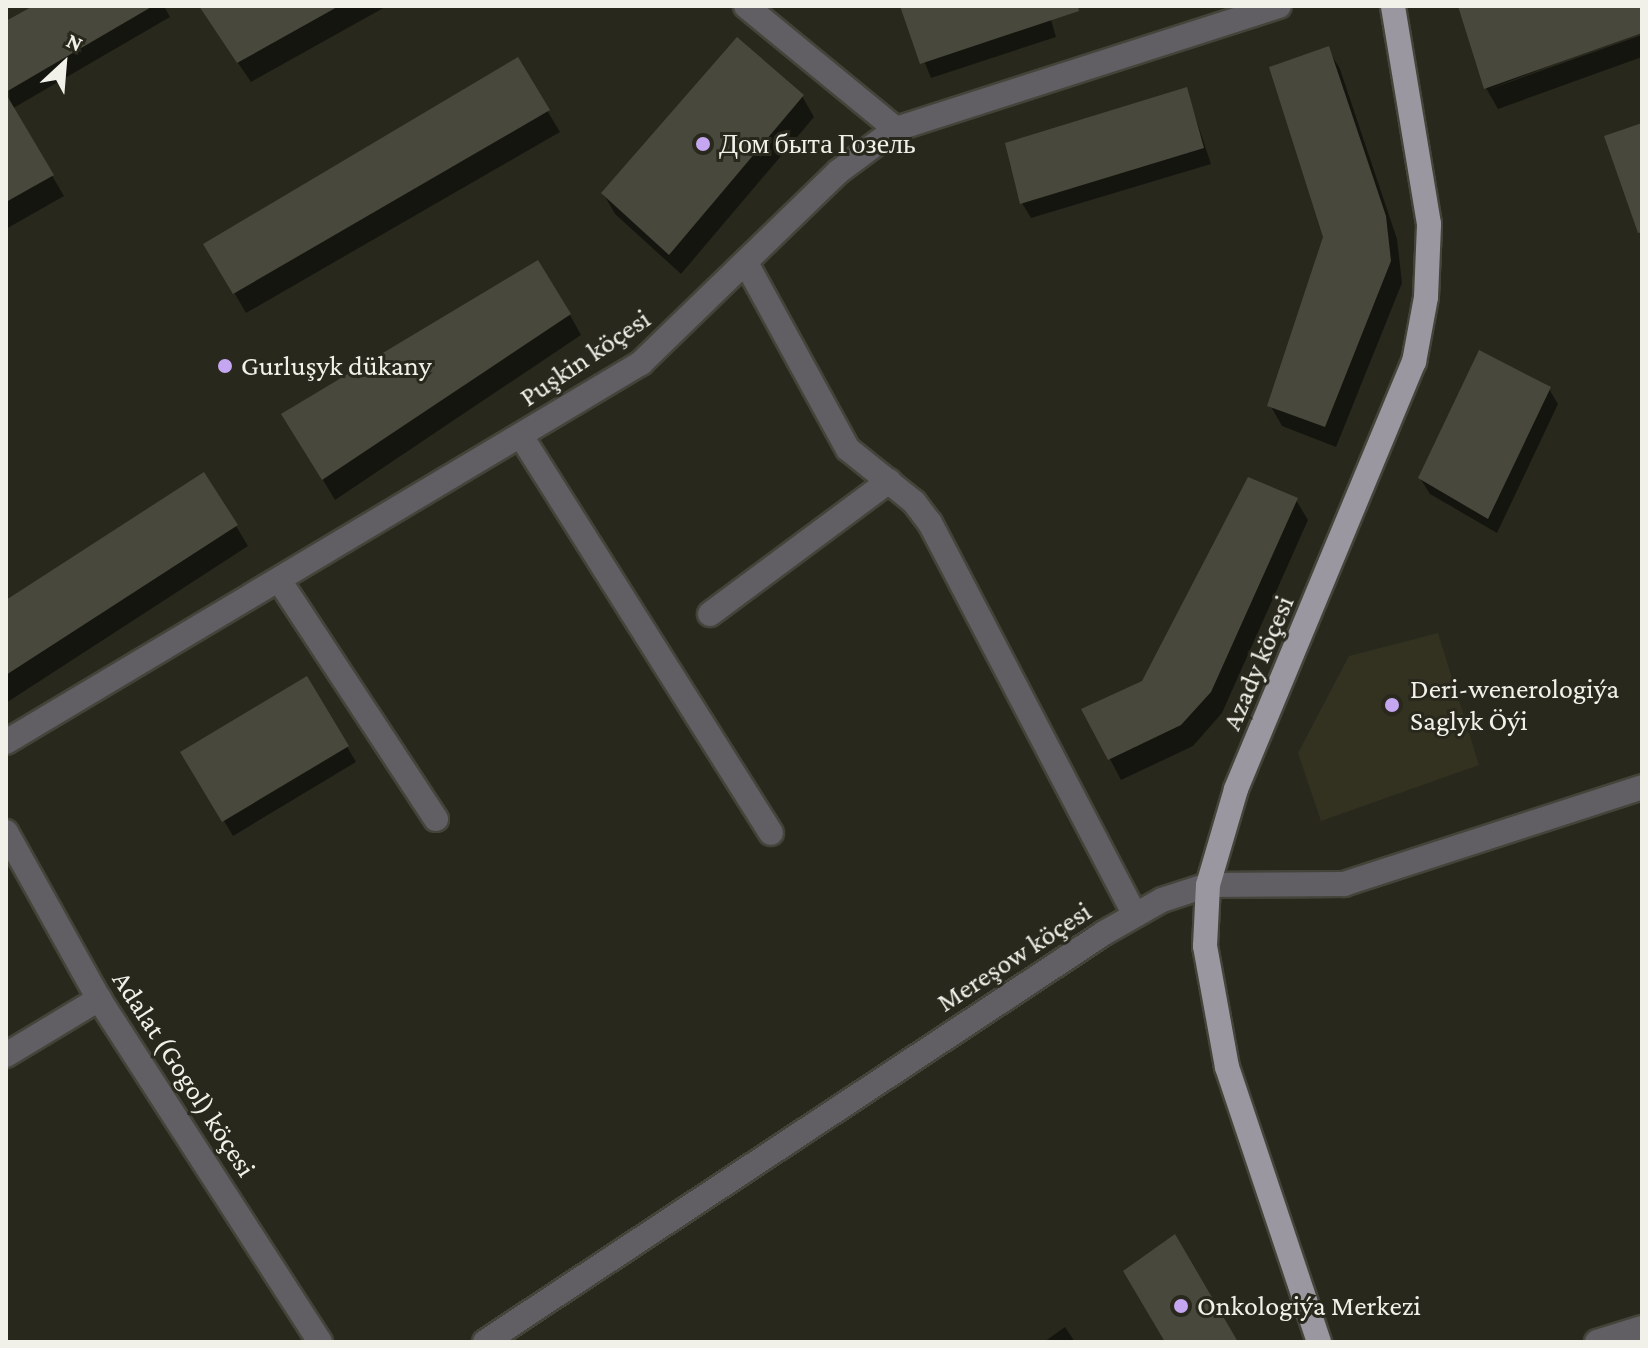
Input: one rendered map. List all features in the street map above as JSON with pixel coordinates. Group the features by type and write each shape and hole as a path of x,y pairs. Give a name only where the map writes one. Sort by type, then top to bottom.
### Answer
{"main road":[{"name":"Azady köçesi","path":"1319,1342 1227,1067 1205,946 1208,885 1236,789 1414,362 1426,297 1429,224 1393,6"}],"street":[{"path":"746,6 896,129"},
{"name":"Puşkin köçesi","path":"6,742 641,363 838,172 896,129 1279,6"},
{"path":"746,263 848,449 889,481 930,523 1135,915"},
{"path":"521,436 771,833"},
{"path":"710,614 889,481"},
{"path":"279,580 436,819"},
{"name":"Mereşow köçesi","path":"485,1342 1135,915 1187,888 1208,885 1344,884 1642,787"},
{"name":"Adalat (Gogol) köçesi","path":"6,832 99,999 320,1342"},
{"path":"6,1055 99,999"},
{"path":"1597,1342 1642,1328"}],"shaded area":[{"name":"Deri-wenerologiýa Saglyk Öýi","path":"1438,633 1479,765 1321,821 1298,753 1349,656"}],"building":[{"path":"33,6 153,6 6,92 6,21"},
{"path":"199,6 339,6 237,63"},
{"path":"900,6 1078,6 1079,11 920,64"},
{"path":"1458,6 1642,6 1642,33 1484,89"},
{"name":"Дом быта Гозель","path":"737,37 804,95 669,255 601,193"},
{"path":"1329,46 1386,216 1391,261 1325,427 1267,406 1323,237 1269,67"},
{"path":"518,57 550,110 233,294 203,244"},
{"path":"1187,87 1204,148 1020,204 1005,143"},
{"path":"6,94 54,175 6,202"},
{"path":"1642,123 1642,232 1638,233 1604,136"},
{"path":"538,260 571,314 322,480 281,414"},
{"path":"1479,350 1551,387 1488,519 1418,478"},
{"path":"204,472 238,525 6,675 6,600"},
{"path":"1248,477 1298,498 1211,692 1181,725 1108,760 1081,709 1142,681"},
{"path":"307,676 349,746 222,822 180,752"},
{"name":"Onkologiýa Merkezi","path":"1175,1234 1238,1342 1165,1342 1123,1271"}],"place":[{"name":"Дом быта Гозель","path":"703,144"},
{"name":"Gurluşyk dükany","path":"225,366"},
{"name":"Deri-wenerologiýa Saglyk Öýi","path":"1392,705"},
{"name":"Onkologiýa Merkezi","path":"1181,1306"}]}
